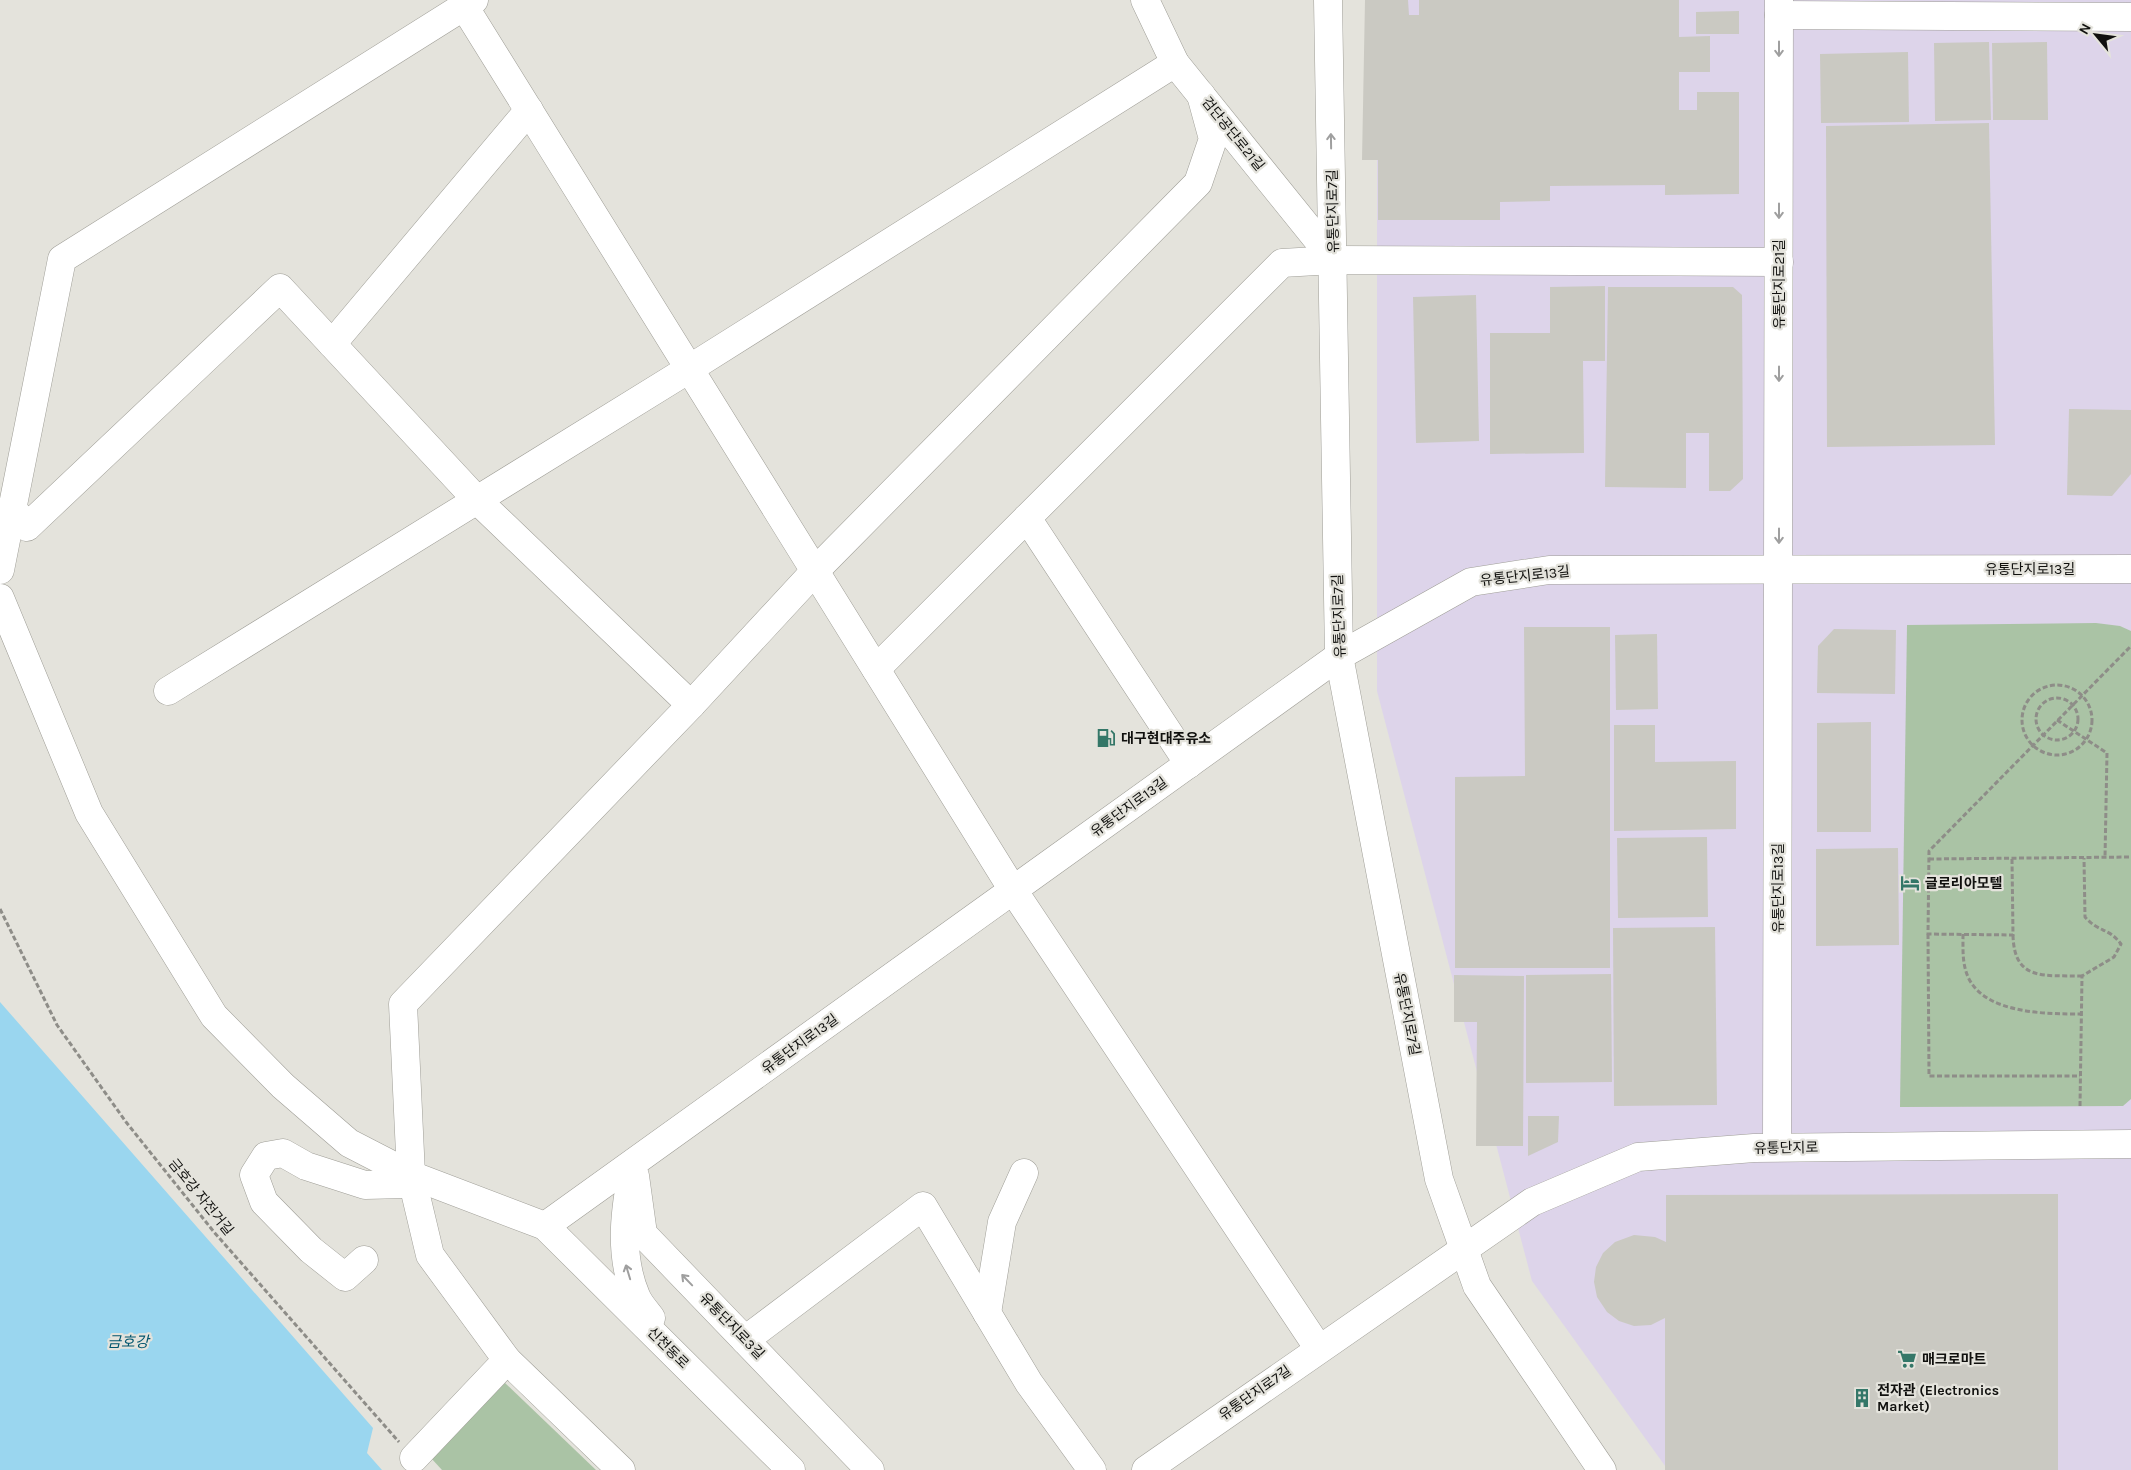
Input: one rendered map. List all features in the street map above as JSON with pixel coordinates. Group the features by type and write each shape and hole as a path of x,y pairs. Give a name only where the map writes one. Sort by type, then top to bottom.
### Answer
{"street":[{"name":"검단공단로21길","path":"1146,0 1175,63 1334,260"},
{"name":"유통단지로7길","path":"1328,0 1334,260 1339,656 1439,1178 1477,1286 1602,1470"},
{"path":"0,570 62,259 469,3 529,110 1013,890 1320,1348"},
{"path":"1779,8 2131,17"},
{"name":"유통단지로21길","path":"1778,568 1779,8"},
{"path":"168,691 689,369 1175,63"},
{"path":"621,1470 507,1360 430,1255 411,1175 403,1004 691,705 815,571 1198,183 1213,140 1201,95"},
{"path":"332,344 529,110"},
{"path":"876,669 1282,263 1334,260 1779,262"},
{"path":"12,508 27,526 280,288 478,500 691,705"},
{"path":"1027,518 1189,764"},
{"name":"유통단지로13길","path":"1777,1147 1778,568"},
{"name":"유통단지로13길","path":"546,1226 1339,656 1471,582 1549,570 1778,568 2131,569"},
{"path":"0,598 89,813 214,1016 283,1086 349,1143 411,1175 546,1226"},
{"name":"유통단지로","path":"1464,1248 1532,1202 1638,1157 1777,1147 2131,1144"},
{"path":"364,1260 346,1277 311,1250 264,1202 254,1175 266,1156 283,1153 306,1166 365,1185 405,1184 411,1175"},
{"path":"634,1163 625,1206 625,1262 636,1298 692,1371"},
{"name":"유통단지로3길","path":"634,1163 643,1234 870,1470"},
{"path":"987,1313 1002,1222 1024,1173"},
{"path":"745,1340 923,1206 1029,1383 1092,1470"},
{"name":"신천동로","path":"546,1226 791,1470"},
{"name":"유통단지로7길","path":"1146,1470 1464,1248"},
{"path":"414,1458 507,1360"}],"path":[{"path":"2080,1076 1929,1076 1928,852 2131,646"},
{"path":"2055,684 2067,686 2082,695 2091,711 2092,723 2086,739 2074,751 2063,755 2041,752 2032,745 2022,725 2026,703 2033,694 2043,687 2055,684"},
{"path":"2060,698 2072,704 2078,717 2075,731 2063,740 2048,739 2042,735 2038,730 2036,716 2041,704 2047,700 2060,698"},
{"path":"2057,720 2107,753 2105,858"},
{"path":"1929,859 2131,857"},
{"path":"2012,859 2013,953 2019,964 2027,971 2041,975 2082,976 2114,957 2121,944 2112,932 2095,928 2085,917 2084,858"},
{"name":"금호강 자전거길","path":"0,909 57,1025 126,1122 214,1232 414,1458"},
{"path":"1928,934 2013,935"},
{"path":"1963,934 1963,958 1967,972 1970,980 1983,996 2024,1011 2081,1014"},
{"path":"2080,1106 2082,976"}],"shaded area":[{"path":"1377,0 2131,0 2131,1470 1668,1470 1532,1281 1377,691"}],"green space":[{"path":"2096,623 2120,626 2131,631 2131,1099 2123,1106 1900,1107 1907,625"},
{"path":"505,1383 596,1470 442,1470 431,1458"}],"water":[{"name":"금호강","path":"0,1002 373,1428 367,1453 382,1470 0,1470"}],"building":[{"path":"1365,0 1408,0 1409,15 1419,15 1419,0 1679,0 1679,37 1710,36 1710,72 1679,72 1679,110 1697,110 1697,92 1739,92 1739,194 1665,195 1665,185 1550,186 1550,201 1500,202 1500,220 1378,220 1378,160 1362,160"},
{"path":"1739,11 1739,34 1696,34 1696,12"},
{"path":"1989,42 1991,120 1935,121 1934,43"},
{"path":"2047,42 2048,120 1993,120 1992,43"},
{"path":"1908,52 1909,122 1821,123 1820,54"},
{"path":"1989,123 1995,445 1827,447 1826,126"},
{"path":"1605,286 1605,361 1583,361 1584,453 1490,454 1490,333 1550,333 1550,287"},
{"path":"1608,287 1733,287 1742,295 1743,479 1730,491 1709,491 1709,433 1686,433 1686,488 1605,487"},
{"path":"1476,295 1479,441 1416,443 1413,297"},
{"path":"2069,409 2131,410 2131,474 2112,496 2067,495"},
{"path":"1524,627 1610,627 1610,968 1455,968 1455,777 1525,776"},
{"path":"1834,629 1896,630 1895,694 1817,693 1818,646"},
{"path":"1657,634 1658,709 1616,710 1615,635"},
{"path":"1871,722 1871,832 1817,832 1817,723"},
{"path":"1614,725 1655,725 1655,762 1736,761 1736,829 1614,831"},
{"path":"1707,837 1708,917 1618,918 1617,838"},
{"path":"1898,848 1899,945 1816,946 1816,849"},
{"path":"1715,927 1717,1105 1614,1106 1613,928"},
{"path":"1611,974 1612,1082 1526,1083 1526,975"},
{"path":"1454,975 1524,976 1523,1146 1476,1146 1477,1022 1454,1022"},
{"path":"1528,1116 1559,1116 1558,1142 1528,1156"},
{"name":"전자관 (Electronics Market)","path":"2058,1194 2058,1470 1665,1470 1665,1318 1651,1325 1634,1326 1619,1321 1607,1312 1597,1297 1594,1282 1596,1267 1603,1253 1615,1242 1634,1235 1655,1237 1666,1242 1666,1195"}],"place":[{"name":"대구현대주유소","path":"1106,738"},
{"name":"글로리아모텔","path":"1910,883"},
{"name":"매크로마트","path":"1907,1359"},
{"name":"전자관 (Electronics Market)","path":"1862,1398"}]}
